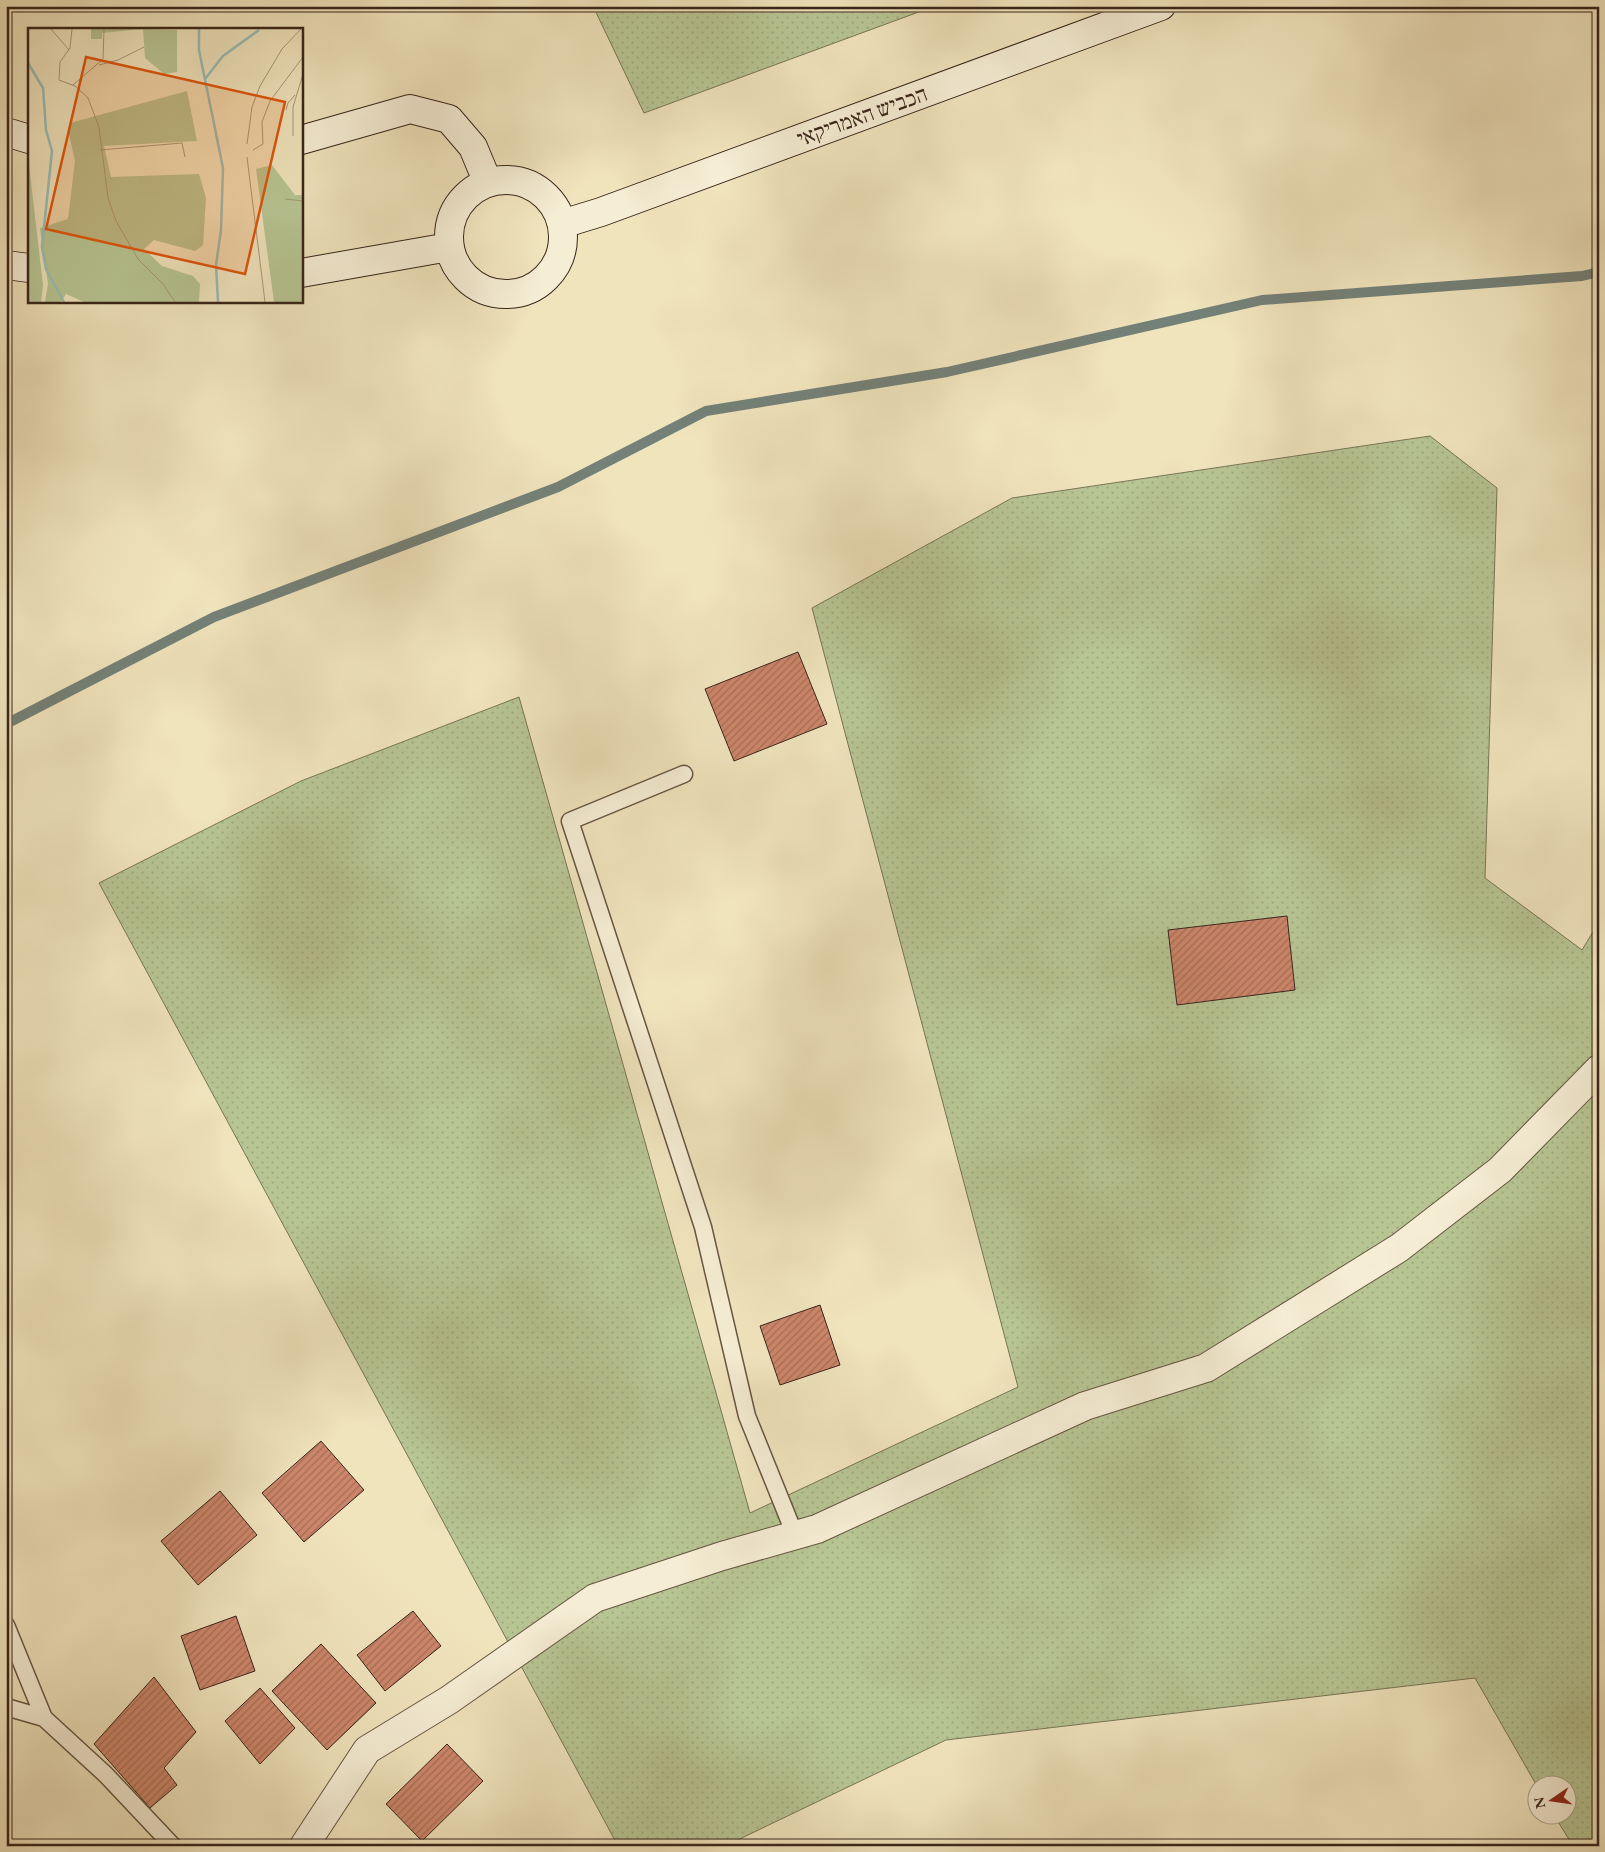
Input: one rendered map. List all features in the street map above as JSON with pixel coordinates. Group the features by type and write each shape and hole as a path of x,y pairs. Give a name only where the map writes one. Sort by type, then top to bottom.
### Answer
{"street":[{"name":"הכביש האמריקאי","path":"562,224 1161,6"},
{"path":"302,140 410,109 449,119 473,147 488,182"},
{"path":"6,132 28,139"},
{"path":"493,180 515,180 536,188 553,204 562,224 562,246 554,268 539,284 518,293 497,294 475,286 458,270 449,247 449,228 457,206 472,190 493,180"},
{"path":"302,273 449,247"},
{"path":"6,265 28,268"},
{"path":"304,1846 367,1750 449,1700 594,1598 722,1556 817,1528 1085,1406 1206,1368 1399,1248 1500,1170 1599,1069"}],"lane":[{"path":"684,774 570,821 703,1228 746,1416 794,1535"},
{"path":"6,1625 44,1718 106,1776 173,1846"},
{"path":"6,1707 44,1718"}],"green space":[{"path":"593,6 935,6 644,113"},
{"path":"1430,436 1497,488 1485,878 1582,950 1599,922 1599,1846 1573,1846 1560,1824 1578,1824 1578,1774 1530,1774 1475,1678 946,1740 725,1846 618,1846 99,883 301,781 519,697 750,1513 1018,1387 812,608 1012,498"}],"building":[{"path":"798,652 827,724 734,761 705,689"},
{"path":"1287,916 1295,990 1177,1005 1168,930"},
{"path":"820,1305 840,1365 780,1385 760,1326"},
{"path":"321,1441 364,1490 304,1542 262,1493"},
{"path":"220,1491 257,1535 198,1585 161,1541"},
{"path":"413,1611 441,1646 385,1691 357,1655"},
{"path":"236,1616 255,1671 200,1690 181,1636"},
{"path":"321,1644 376,1703 327,1750 272,1691"},
{"path":"154,1677 196,1732 164,1768 177,1785 150,1808 94,1744"},
{"path":"260,1688 295,1728 260,1764 225,1721"},
{"path":"447,1744 483,1781 422,1841 386,1804"},
{"path":"544,1843 544,1846 486,1846"}],"waterway":[{"path":"6,724 214,617 558,487 706,411 947,372 1262,300 1582,276 1599,272"}]}
